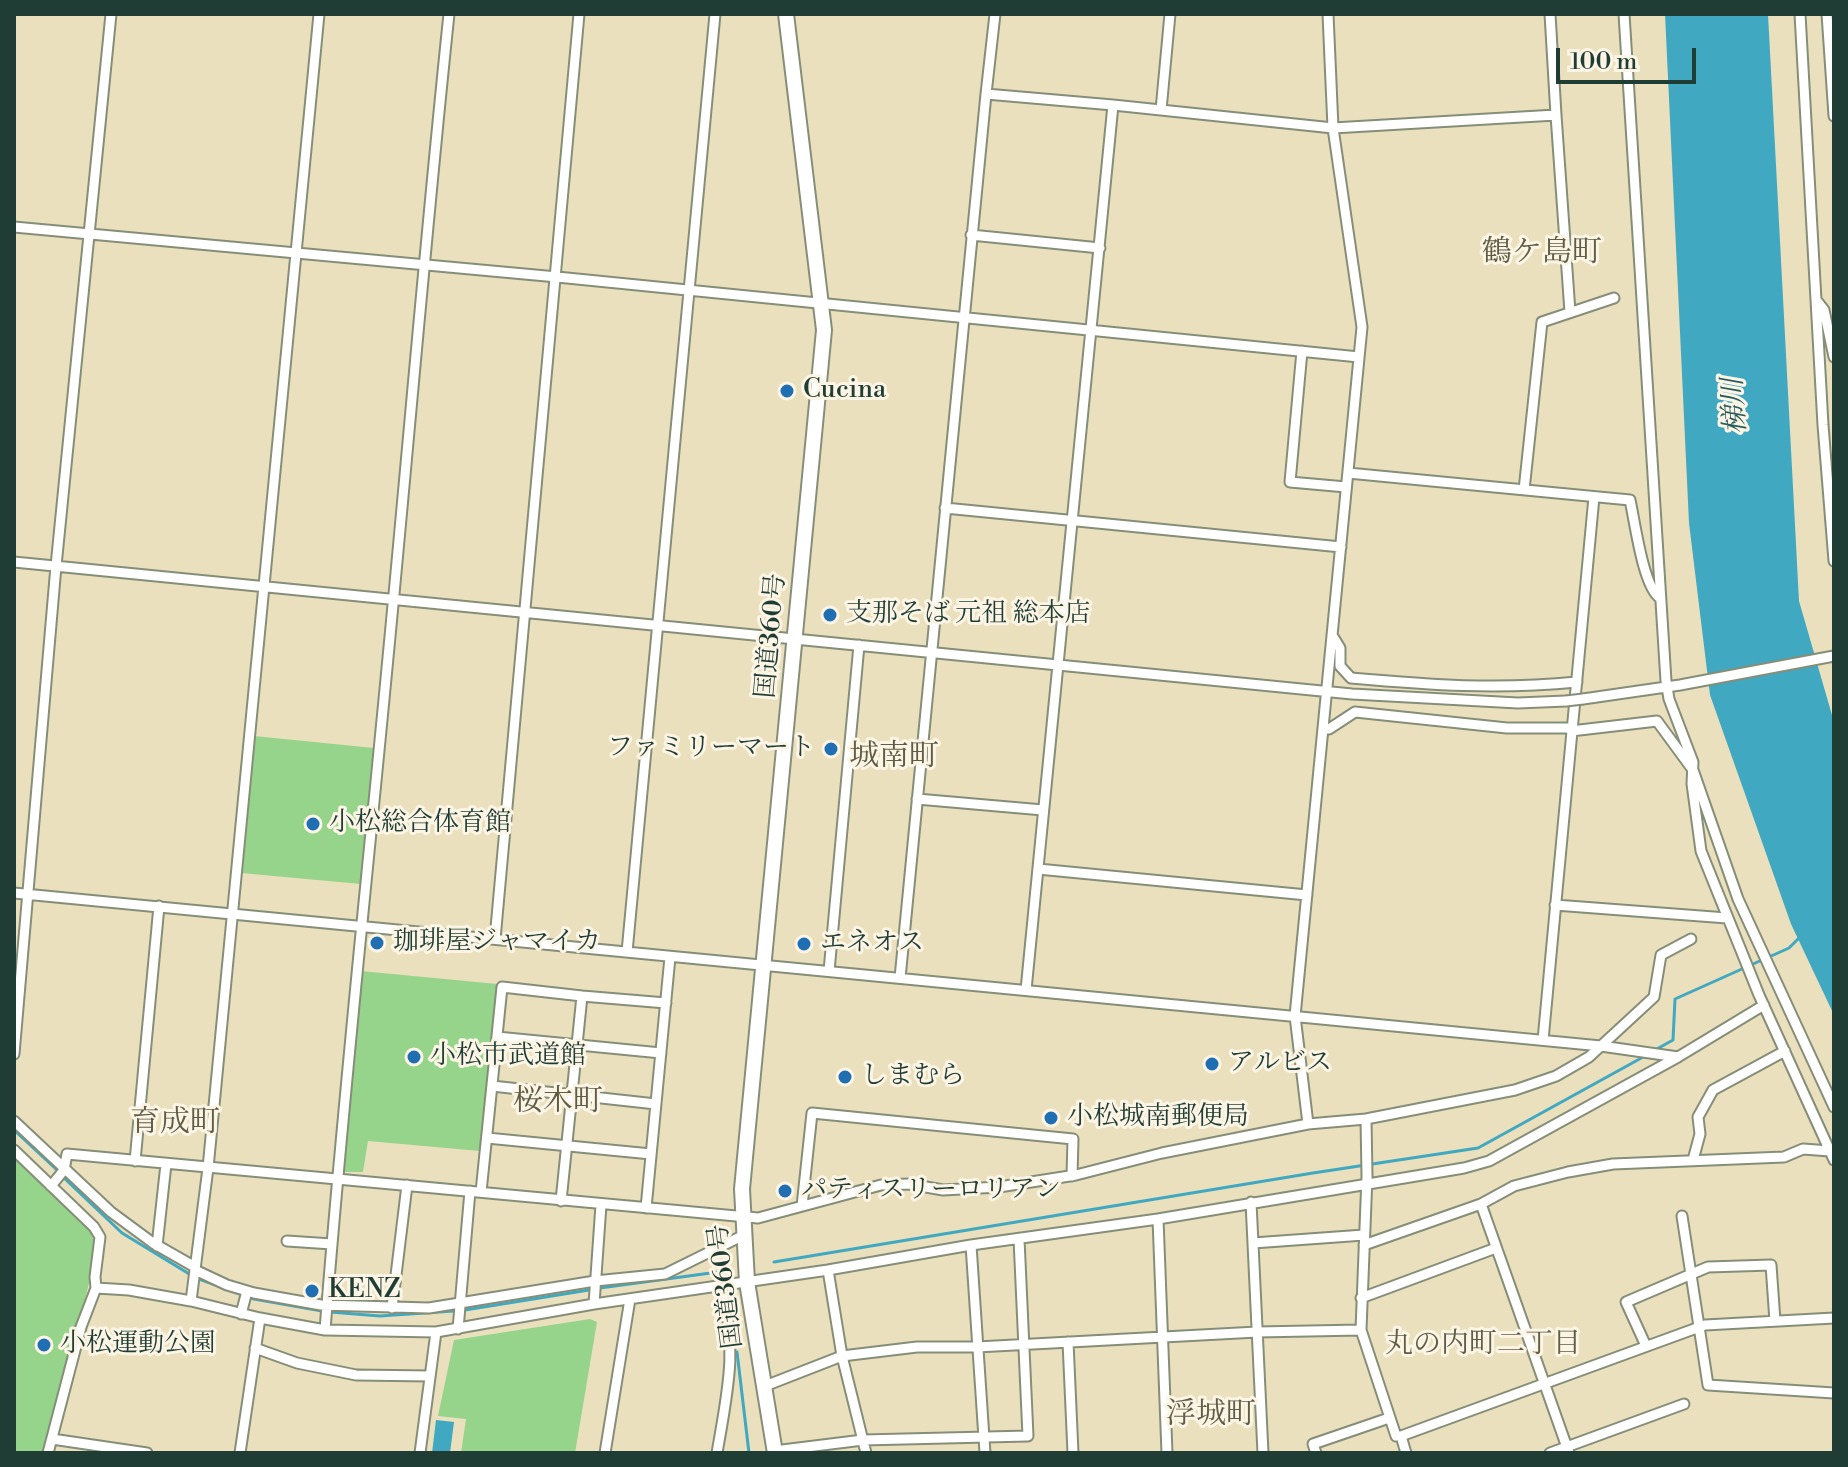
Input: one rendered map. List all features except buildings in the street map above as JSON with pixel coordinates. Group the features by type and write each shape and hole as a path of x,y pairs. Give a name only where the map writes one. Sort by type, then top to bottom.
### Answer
{"highway":[{"name":"国道360号","path":"774,1452 747,1282 742,1189 823,348 823,305 786,14"}],"street":[{"path":"14,1054 56,566 111,14"},
{"path":"191,1301 208,1168 319,14"},
{"path":"325,1330 422,266 449,14"},
{"path":"495,939 579,14"},
{"path":"627,952 715,14"},
{"path":"900,978 995,14"},
{"path":"1161,110 1170,14"},
{"path":"1308,1124 1295,1016 1362,327 1333,128 1328,14"},
{"path":"1550,14 1570,312"},
{"path":"1624,14 1667,687 1693,762 1701,851 1764,1005 1832,1155"},
{"path":"1800,14 1824,441 1834,561"},
{"path":"1827,14 1834,116"},
{"path":"986,94 1333,128 1556,115"},
{"path":"1026,990 1113,105"},
{"path":"14,227 557,277 1359,357"},
{"path":"971,235 1100,248"},
{"path":"1524,490 1542,322 1614,298"},
{"path":"1817,301 1824,310 1834,357"},
{"path":"1302,351 1290,482 1346,487"},
{"path":"1348,473 1630,500 1642,556 1654,594 1660,598"},
{"path":"1543,1040 1594,497"},
{"path":"945,508 1341,547"},
{"path":"14,562 1327,690 1518,703 1566,701 1667,687 1834,656"},
{"path":"1332,635 1340,648 1340,666 1351,678 1451,687 1519,688 1577,682"},
{"path":"829,971 859,645"},
{"path":"1323,729 1329,729 1355,712 1507,728 1572,730 1657,721 1693,770 1738,899 1834,1107"},
{"path":"917,799 1043,810"},
{"path":"1038,869 1307,895"},
{"path":"14,893 1543,1040 1678,1057"},
{"path":"1555,905 1727,918"},
{"path":"135,1161 159,906"},
{"path":"54,1182 64,1170 67,1154 758,1218 881,1185 909,1184 943,1190 999,1187 1072,1176 1162,1153 1308,1124 1366,1119 1515,1090 1556,1076 1589,1057 1654,997 1661,955 1691,939"},
{"path":"646,1208 670,957"},
{"path":"458,1329 476,1191 487,1138 502,987 666,1003"},
{"path":"561,1201 582,996"},
{"path":"96,1288 129,1290 191,1301 325,1330 436,1332 594,1304 1158,1219 1367,1180 1464,1168 1489,1161 1678,1057 1764,1005"},
{"path":"497,1037 661,1053"},
{"path":"1693,1160 1700,1134 1698,1117 1713,1090 1785,1051"},
{"path":"492,1086 656,1104"},
{"path":"802,1206 812,1113 1073,1139 1072,1176"},
{"path":"1366,1119 1367,1180 1361,1330 1396,1436 1699,1327 1834,1318"},
{"path":"14,1121 111,1212 157,1246 246,1295 327,1306 429,1308 595,1281 665,1274 744,1235"},
{"path":"487,1138 651,1154"},
{"path":"1253,1243 1364,1240 1481,1204 1514,1186 1613,1164 1784,1157 1803,1149 1832,1155"},
{"path":"14,1150 54,1182 100,1237 96,1288 81,1327 48,1453"},
{"path":"157,1246 166,1164"},
{"path":"392,1308 407,1185"},
{"path":"1251,1202 1263,1453"},
{"path":"1481,1204 1568,1450"},
{"path":"594,1304 601,1205"},
{"path":"1682,1216 1708,1385 1834,1393"},
{"path":"1158,1219 1167,1453"},
{"path":"774,1452 863,1440 1028,1436 1019,1239"},
{"path":"287,1241 332,1244"},
{"path":"971,1245 985,1453"},
{"path":"1361,1298 1496,1248"},
{"path":"1646,1346 1626,1302 1708,1267 1771,1265 1775,1321"},
{"path":"828,1270 842,1356 866,1453"},
{"path":"717,1453 731,1353 728,1315 720,1286"},
{"path":"241,1314 246,1295"},
{"path":"605,1453 630,1299"},
{"path":"240,1453 260,1318"},
{"path":"765,1386 842,1356 917,1347 1361,1330"},
{"path":"420,1453 436,1332"},
{"path":"1068,1342 1073,1453"},
{"path":"255,1348 297,1363 356,1375 430,1376"},
{"path":"1550,1453 1568,1450 1684,1404"},
{"path":"1316,1453 1313,1444 1389,1418"},
{"path":"1401,1436 1406,1453"},
{"path":"52,1439 77,1448 147,1453"}],"green space":[{"path":"254,736 374,748 361,884 241,873"},
{"path":"361,971 497,984 480,1151 368,1141 363,1172 343,1172"},
{"name":"小松運動公園","path":"14,1157 90,1230 97,1250 48,1453 14,1453"},
{"path":"590,1319 597,1322 575,1453 461,1453 466,1419 438,1416 454,1340"}],"water":[{"name":"梯川","path":"1665,14 1768,14 1799,601 1834,722 1834,1015 1791,924 1710,695 1689,523"},
{"path":"436,1420 454,1422 450,1453 432,1453"}],"waterway":[{"path":"1769,957 1789,948 1799,938"},
{"path":"1655,1050 1673,1040 1675,999 1762,960"},
{"path":"774,1262 1478,1148 1645,1056"},
{"path":"14,1130 58,1171"},
{"path":"63,1177 122,1233 191,1275"},
{"path":"600,1288 718,1272"},
{"path":"199,1279 221,1287"},
{"path":"465,1310 589,1290"},
{"path":"232,1291 254,1299 322,1311"},
{"path":"330,1312 380,1316 454,1311"},
{"path":"737,1352 749,1453"}],"place":[{"name":"Cucina","path":"787,391"},
{"name":"支那そば 元祖 総本店","path":"830,615"},
{"name":"ファミリーマート","path":"831,749"},
{"name":"小松総合体育館","path":"313,824"},
{"name":"珈琲屋ジャマイカ","path":"377,943"},
{"name":"エネオス","path":"804,944"},
{"name":"小松市武道館","path":"414,1057"},
{"name":"アルビス","path":"1212,1064"},
{"name":"しまむら","path":"845,1077"},
{"name":"小松城南郵便局","path":"1051,1118"},
{"name":"パティスリーロリアン","path":"785,1191"},
{"name":"KENZ","path":"312,1291"},
{"name":"小松運動公園","path":"44,1345"}],"district":[{"name":"鶴ケ島町","path":"1542,254"},
{"name":"城南町","path":"894,758"},
{"name":"桜木町","path":"558,1103"},
{"name":"育成町","path":"175,1124"},
{"name":"丸の内町二丁目","path":"1483,1345"},
{"name":"浮城町","path":"1211,1416"}]}
